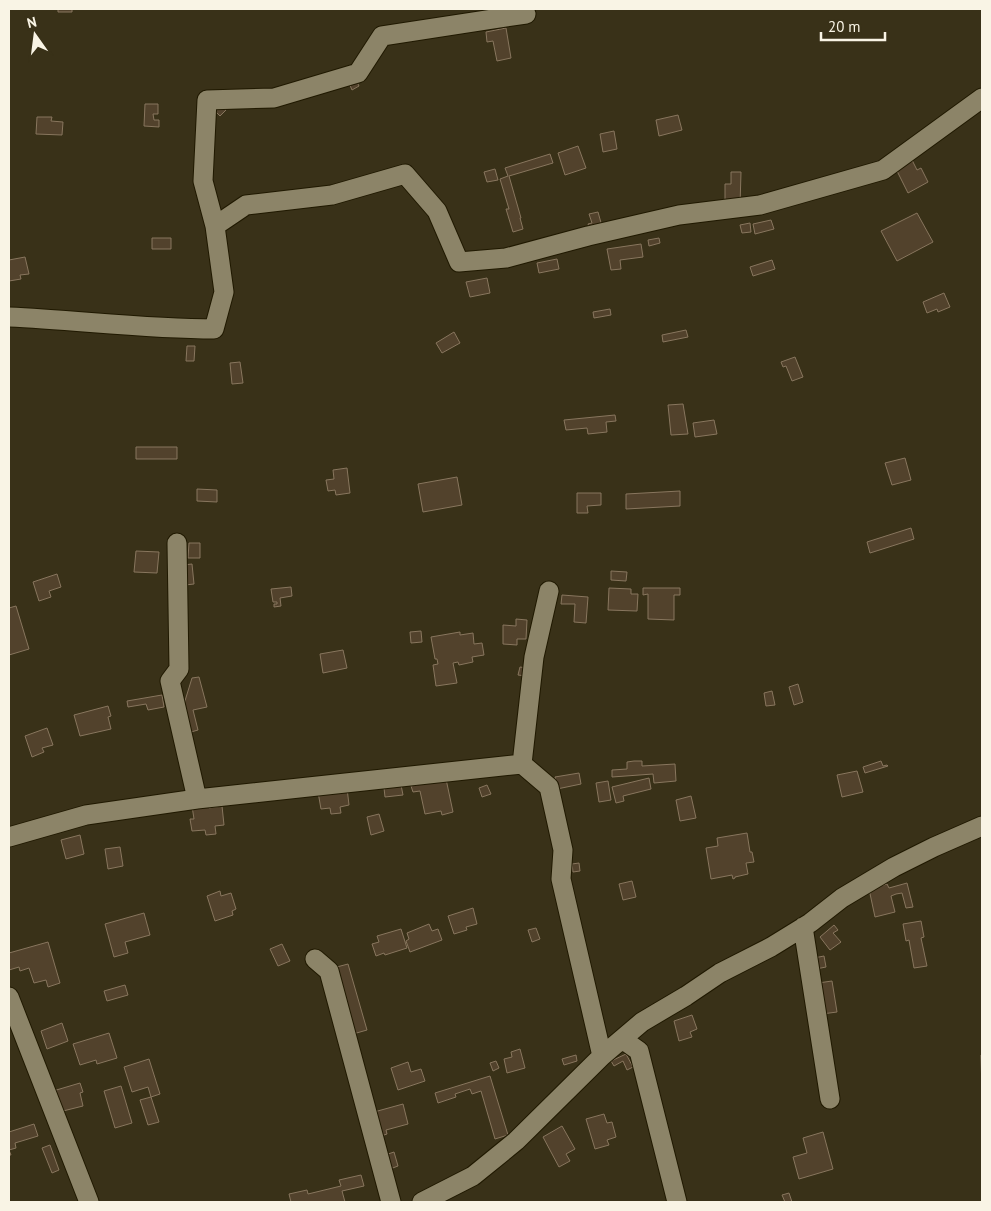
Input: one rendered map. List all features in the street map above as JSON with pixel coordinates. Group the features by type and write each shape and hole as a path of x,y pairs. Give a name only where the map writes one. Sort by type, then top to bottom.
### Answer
{"street":[{"path":"9,317 170,329 214,329 224,292 215,226 203,181 207,100 274,98 358,73 382,36 526,14"},
{"path":"215,226 246,205 332,196 405,174 437,211 459,262 506,258 678,215 760,205 883,170 982,98"},
{"path":"177,543 179,669 170,681 198,799"},
{"path":"522,764 534,657 549,591"},
{"path":"9,837 86,815 198,799 522,764 549,787 563,850 561,879 602,1056"},
{"path":"422,1202 473,1176 516,1142 602,1056 642,1022 720,973 771,947 803,927 842,898 894,867 982,826"},
{"path":"803,927 830,1099"},
{"path":"315,959 329,971 390,1202"},
{"path":"9,997 88,1202"},
{"path":"622,1039 639,1051 677,1202"}],"building":[{"path":"58,9 72,9 72,12 58,12"},
{"path":"506,28 511,58 497,61 493,41 487,42 486,32"},
{"path":"356,80 359,86 352,90 349,83"},
{"path":"145,104 158,104 158,114 153,114 154,120 159,120 159,127 144,126"},
{"path":"221,105 226,110 220,116 215,111"},
{"path":"678,115 682,130 659,136 656,120"},
{"path":"37,117 52,117 51,121 63,122 62,135 36,134"},
{"path":"614,131 617,149 603,152 600,134"},
{"path":"578,146 586,168 565,175 558,153"},
{"path":"550,154 553,163 509,176 523,229 513,232 506,209 509,209 500,179 508,176 505,168"},
{"path":"912,160 917,170 921,168 928,182 908,193 896,169"},
{"path":"495,169 498,180 487,182 484,172"},
{"path":"731,172 741,172 740,206 725,206 725,184 731,184"},
{"path":"598,212 603,230 591,234 588,224 592,223 589,214"},
{"path":"917,213 933,242 897,261 881,231"},
{"path":"771,220 774,229 755,234 753,224"},
{"path":"750,223 751,232 742,233 740,225"},
{"path":"152,238 171,238 171,249 152,249"},
{"path":"659,238 660,243 649,246 648,240"},
{"path":"641,244 643,257 620,260 621,269 611,270 607,249"},
{"path":"25,257 29,274 20,275 21,279 9,281 9,260"},
{"path":"557,259 559,269 539,273 537,263"},
{"path":"772,260 775,269 753,276 750,267"},
{"path":"487,278 490,293 470,297 466,282"},
{"path":"944,293 950,307 938,312 937,309 927,313 923,302"},
{"path":"610,309 611,315 594,318 593,312"},
{"path":"686,330 688,337 663,342 662,335"},
{"path":"454,332 460,343 442,353 436,343"},
{"path":"187,346 195,346 194,361 186,361"},
{"path":"795,357 803,377 792,381 786,366 783,367 781,362"},
{"path":"240,362 243,383 232,384 230,363"},
{"path":"683,404 688,434 671,435 668,405"},
{"path":"615,415 616,421 606,422 607,432 588,434 587,428 566,430 564,420"},
{"path":"714,420 717,434 695,437 693,423"},
{"path":"136,447 177,447 177,459 136,459"},
{"path":"905,458 911,480 892,485 885,463"},
{"path":"347,468 350,493 336,495 335,490 328,491 326,480 334,479 333,470"},
{"path":"457,477 462,505 423,512 418,484"},
{"path":"197,489 217,490 217,502 197,501"},
{"path":"680,491 680,506 626,509 626,494"},
{"path":"577,493 601,493 601,505 587,506 588,513 577,513"},
{"path":"911,528 914,539 870,553 867,542"},
{"path":"189,543 200,543 200,558 188,558"},
{"path":"136,551 159,552 157,573 134,572"},
{"path":"192,564 194,584 185,585 183,565"},
{"path":"611,571 627,572 626,581 611,580"},
{"path":"57,574 61,587 49,591 51,597 39,601 33,582"},
{"path":"291,587 292,596 280,598 281,606 274,607 274,604 277,604 277,602 273,602 271,589"},
{"path":"609,588 631,589 631,594 638,594 637,611 608,610"},
{"path":"643,588 680,588 680,595 674,595 674,620 648,619 648,594 643,595"},
{"path":"562,595 588,597 586,623 574,622 575,604 561,604"},
{"path":"16,606 29,649 9,655 9,608"},
{"path":"516,619 527,620 526,639 517,639 517,645 503,644 503,625 516,626"},
{"path":"421,631 422,642 411,643 410,632"},
{"path":"460,632 460,635 473,633 474,644 482,643 484,655 472,657 473,662 459,665 458,662 453,663 457,683 436,686 433,665 438,664 437,659 435,659 431,637"},
{"path":"343,650 347,668 323,673 320,654"},
{"path":"520,667 527,668 526,676 518,675"},
{"path":"199,677 207,707 193,710 198,730 191,732 184,704 192,678"},
{"path":"798,684 803,702 794,705 789,687"},
{"path":"772,691 775,705 766,706 764,693"},
{"path":"162,695 164,707 148,710 146,704 128,707 127,701"},
{"path":"108,706 111,716 108,717 111,729 80,736 74,715"},
{"path":"47,728 53,745 42,748 44,752 32,757 25,736"},
{"path":"642,761 642,766 675,764 676,781 654,783 653,774 612,777 612,770 627,769 627,762"},
{"path":"881,761 883,766 888,766 865,773 863,767"},
{"path":"857,771 863,792 842,797 837,775"},
{"path":"579,773 581,784 557,789 555,777"},
{"path":"649,778 651,789 623,796 624,801 616,803 612,787"},
{"path":"446,779 453,812 442,815 441,811 425,814 420,791 413,792 411,786"},
{"path":"608,781 611,800 599,802 596,783"},
{"path":"401,785 403,795 385,797 384,788"},
{"path":"487,785 491,794 482,797 479,788"},
{"path":"347,788 349,805 340,807 341,813 331,814 330,808 321,809 318,792"},
{"path":"691,796 696,818 680,821 676,800"},
{"path":"208,804 209,808 222,806 224,825 215,826 216,834 206,835 205,830 192,831 190,819 194,819 192,806"},
{"path":"379,814 384,831 371,835 367,817"},
{"path":"747,833 750,852 752,852 754,862 746,863 748,874 733,879 732,875 711,879 706,848 718,846 717,838"},
{"path":"80,835 84,854 66,859 61,840"},
{"path":"120,847 123,866 108,869 105,849"},
{"path":"579,863 580,871 573,872 572,864"},
{"path":"632,881 636,897 623,900 619,884"},
{"path":"907,883 913,907 906,908 902,893 896,894 891,896 895,912 875,917 869,889 887,884 889,888"},
{"path":"220,891 221,896 231,893 236,909 232,911 233,915 215,921 207,896"},
{"path":"473,908 477,924 466,927 467,930 454,934 448,916"},
{"path":"144,913 150,935 125,942 128,953 114,957 105,924"},
{"path":"921,921 924,937 921,938 927,966 914,968 909,940 906,941 903,924"},
{"path":"429,924 432,931 438,929 442,940 410,952 406,941 409,939 407,933"},
{"path":"834,925 838,930 833,933 841,942 830,950 820,937"},
{"path":"536,928 540,939 532,942 528,930"},
{"path":"401,929 407,948 376,956 372,944 379,942 377,936"},
{"path":"48,942 60,983 48,987 46,980 34,983 29,968 20,971 19,967 9,970 9,953"},
{"path":"282,944 290,961 278,966 270,949"},
{"path":"824,956 826,967 816,969 814,958"},
{"path":"348,964 367,1030 353,1034 333,968"},
{"path":"832,981 837,1012 822,1014 818,983"},
{"path":"125,985 128,995 107,1001 104,991"},
{"path":"692,1015 697,1029 690,1032 692,1037 679,1041 674,1021"},
{"path":"62,1023 68,1041 47,1049 41,1031"},
{"path":"109,1033 117,1058 97,1064 96,1060 80,1065 73,1044"},
{"path":"520,1049 525,1068 507,1073 504,1059 512,1057 511,1052"},
{"path":"626,1054 633,1067 627,1070 623,1061 614,1066 611,1061"},
{"path":"576,1055 577,1061 564,1065 562,1059"},
{"path":"981,1055 982,1055 982,1093"},
{"path":"149,1059 160,1094 151,1097 148,1087 132,1092 124,1067"},
{"path":"496,1061 499,1068 493,1071 490,1063"},
{"path":"408,1062 411,1072 421,1069 425,1081 398,1090 391,1068"},
{"path":"490,1076 508,1135 495,1139 481,1091 472,1094 470,1089 455,1094 456,1097 438,1103 435,1093"},
{"path":"80,1083 83,1092 80,1093 83,1106 59,1112 53,1091"},
{"path":"121,1086 132,1123 115,1128 104,1091"},
{"path":"151,1097 159,1122 148,1125 140,1100"},
{"path":"403,1104 408,1124 386,1130 387,1134 381,1136 374,1112"},
{"path":"604,1114 607,1123 612,1122 616,1137 607,1140 609,1145 595,1149 586,1119"},
{"path":"34,1124 38,1136 15,1143 16,1148 9,1150 9,1132"},
{"path":"562,1126 575,1149 566,1154 570,1161 559,1167 543,1137"},
{"path":"823,1132 833,1169 799,1179 793,1157 807,1153 803,1138"},
{"path":"50,1145 59,1170 52,1173 42,1148"},
{"path":"394,1152 398,1166 390,1169 385,1155"},
{"path":"361,1175 364,1186 342,1191 345,1202 291,1202 289,1194 307,1190 308,1194 341,1186 339,1180"},
{"path":"789,1193 792,1202 785,1202 782,1195"}]}
